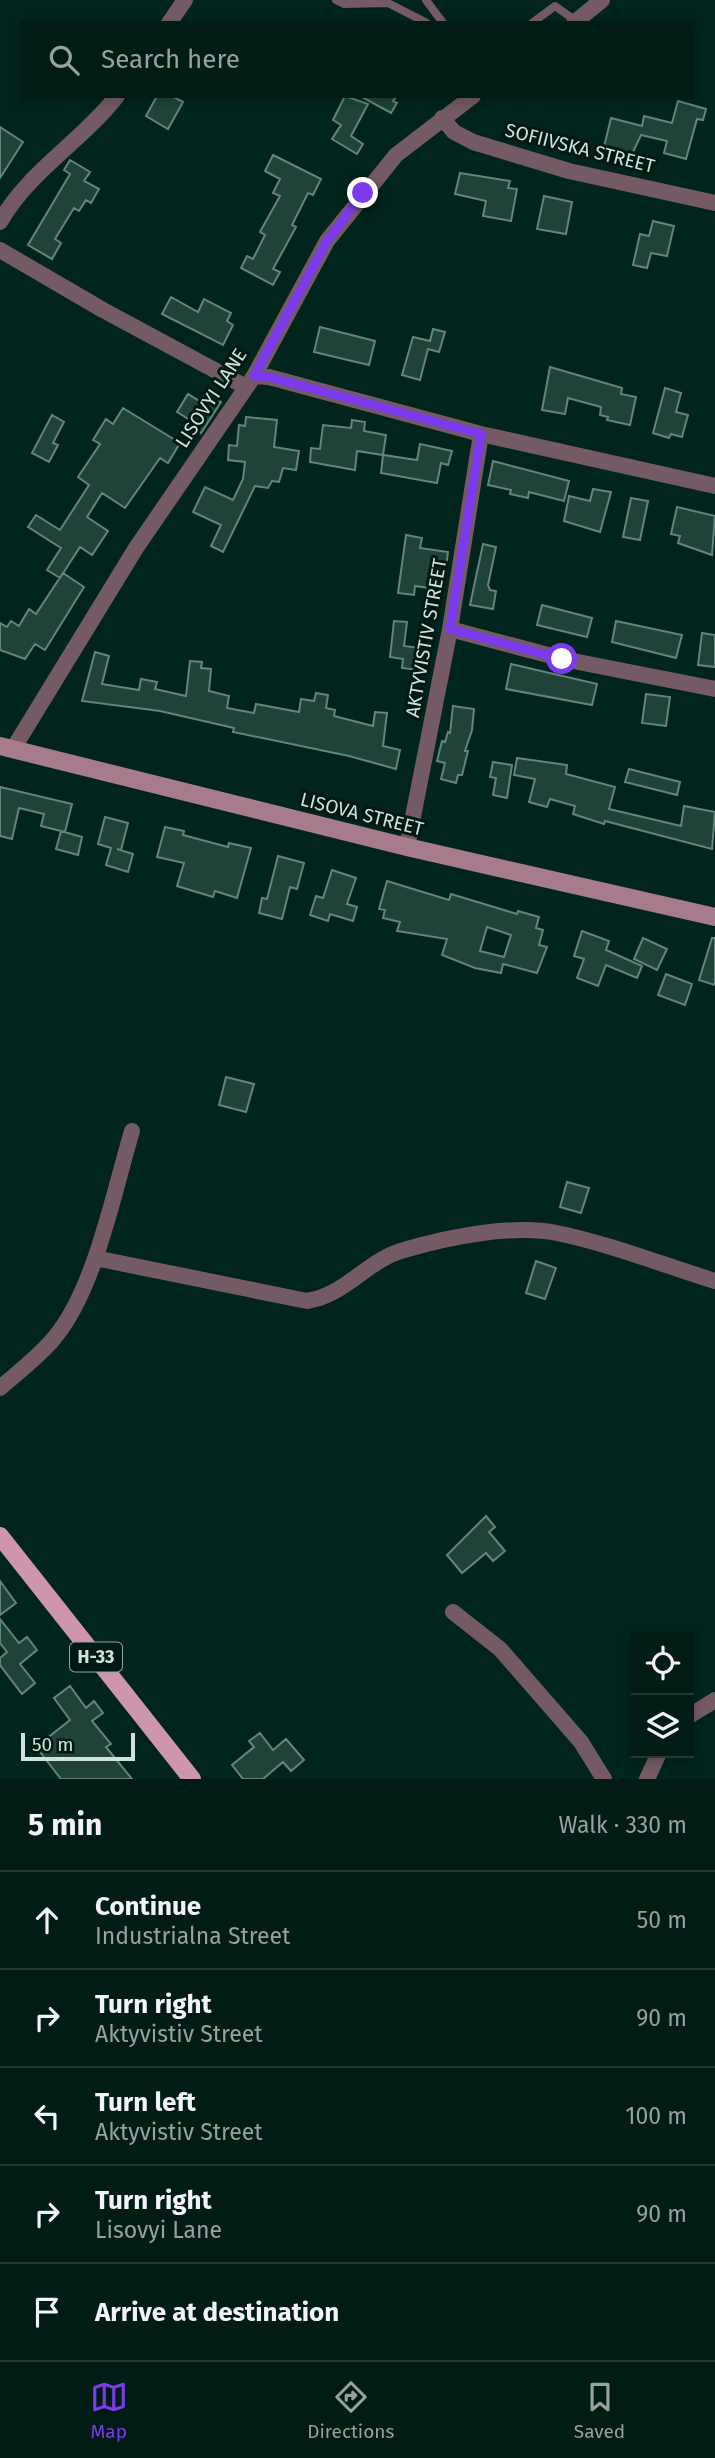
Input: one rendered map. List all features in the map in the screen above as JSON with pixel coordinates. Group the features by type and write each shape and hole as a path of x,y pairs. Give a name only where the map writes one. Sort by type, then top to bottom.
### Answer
{"main road":[{"name":"Н-33","path":"0,1536 192,1779"}],"street":[{"path":"170,21 185,0"},
{"path":"576,21 602,0"},
{"path":"0,222 10,204 44,164 82,134 115,98"},
{"name":"LISOVYI LANE","path":"6,748 136,548 250,382 327,241 396,155 470,98"},
{"name":"SOFIIVSKA STREET","path":"442,118 454,132 473,142 569,171 715,203"},
{"path":"0,250 103,310 250,382 269,377 481,434 715,486"},
{"name":"AKTYVISTIV STREET","path":"407,847 450,629 481,434"},
{"path":"450,629 562,659 715,689"},
{"name":"LISOVA STREET","path":"6,748 407,847 715,918"},
{"path":"0,1388 56,1337 69,1316 95,1258 132,1131"},
{"path":"95,1258 307,1301 323,1298 340,1290 383,1259 402,1250 451,1239 521,1230 556,1233 715,1281"},
{"path":"453,1612 500,1649 581,1742 604,1779"},
{"path":"694,1713 715,1700"},
{"path":"647,1779 657,1758"}],"lane":[{"path":"336,0 344,4 388,3 423,21"},
{"path":"426,0 442,21"},
{"path":"535,21 555,6 574,21"}],"building":[{"path":"156,98 176,98 183,102 168,129 146,116"},
{"path":"344,98 368,104 351,136 363,144 357,154 332,139 341,125 333,120"},
{"path":"364,98 395,98 393,101 397,103 391,113"},
{"path":"678,101 706,109 703,120 697,119 686,159 664,153 667,141 641,135 632,154 604,147 611,118 642,126 644,116 672,123"},
{"path":"0,127 23,142 0,178"},
{"path":"273,155 321,179 313,195 308,193 292,225 296,227 273,269 280,272 273,285 241,268 247,256 253,259 265,235 260,232 280,196 273,193 280,179 265,171"},
{"path":"70,160 90,172 84,181 99,189 91,203 86,200 79,211 74,208 55,239 61,243 52,259 28,245 70,174 64,170"},
{"path":"460,173 510,181 508,188 517,189 511,221 483,216 486,201 455,194"},
{"path":"544,196 572,202 566,234 537,229"},
{"path":"653,221 674,226 667,256 651,253 647,268 633,265 640,234 649,236"},
{"path":"171,297 198,312 204,299 231,313 227,321 233,325 223,345 162,314"},
{"path":"320,327 375,341 369,365 314,352"},
{"path":"433,329 445,332 439,352 428,349 420,380 402,375 413,337 430,341"},
{"path":"550,367 622,388 621,394 636,397 630,425 607,420 608,417 600,415 601,407 568,398 565,414 542,410"},
{"path":"665,388 681,393 676,412 688,415 682,437 671,434 669,438 653,433"},
{"path":"207,392 221,402 201,433 187,424 190,420 177,412 188,394 201,402"},
{"path":"123,408 180,443 168,463 160,458 125,508 102,493 87,517 108,531 92,555 80,547 60,578 47,570 61,548 28,527 36,515 60,530 89,485 78,477 100,444 93,440 106,419 113,424"},
{"path":"52,415 64,422 53,443 58,445 49,462 32,453"},
{"path":"246,417 277,420 274,447 299,451 296,470 283,468 279,482 272,481 268,488 255,486 223,552 211,546 221,525 193,512 205,487 233,500 243,479 245,462 228,460 229,445 237,446 239,425 245,426"},
{"path":"352,420 365,422 364,431 386,435 383,455 357,451 355,470 310,462 311,448 320,449 323,425 351,428"},
{"path":"420,444 452,451 448,465 441,463 437,483 381,473 383,455 417,460"},
{"path":"493,461 569,481 564,501 529,492 528,498 510,494 511,490 488,485"},
{"path":"593,489 611,492 600,532 564,521 569,496 590,501"},
{"path":"631,498 648,501 640,540 623,537"},
{"path":"677,507 715,516 712,555 678,543 680,536 671,534"},
{"path":"406,535 422,538 420,548 448,552 443,590 415,586 414,595 398,593"},
{"path":"483,544 496,547 488,585 490,590 496,591 493,609 470,605"},
{"path":"63,573 84,587 45,650 35,644 25,659 0,650 0,623 7,627 11,621 19,626 29,609 36,614"},
{"path":"542,605 592,618 587,637 537,625"},
{"path":"394,621 407,622 404,646 428,649 425,671 402,668 403,659 390,657"},
{"path":"616,621 682,635 676,658 612,642"},
{"path":"702,633 715,635 715,667 698,665"},
{"path":"95,652 109,656 102,684 139,690 141,679 157,682 155,689 186,696 190,661 202,662 201,668 211,669 209,691 229,696 227,708 254,713 256,704 299,712 301,699 314,701 316,693 328,695 326,708 335,710 334,716 373,726 375,712 387,713 383,746 400,750 396,769 349,756 233,732 234,728 160,711 82,701"},
{"path":"511,664 597,684 592,705 506,689"},
{"path":"646,694 670,697 666,726 642,723"},
{"path":"453,706 474,709 472,730 465,751 468,751 462,775 458,775 456,783 441,779 445,763 437,761 442,741 445,742 448,732 450,733"},
{"path":"517,758 567,765 566,774 615,787 609,809 681,826 684,806 715,812 712,849 605,821 604,824 573,814 575,806 550,799 547,807 529,802 535,779 514,775"},
{"path":"493,762 512,765 507,798 493,795 496,778 490,777"},
{"path":"629,769 680,782 677,795 625,782"},
{"path":"0,787 72,804 65,832 41,826 44,814 19,808 12,839 0,836"},
{"path":"105,817 128,823 121,850 117,849 133,854 128,872 106,865 111,848 98,844"},
{"path":"165,827 184,831 183,835 228,847 229,843 251,848 237,898 215,891 213,897 177,886 184,863 157,857"},
{"path":"61,831 82,837 78,855 56,849"},
{"path":"278,856 304,863 297,889 290,887 282,919 259,913 262,898 267,899"},
{"path":"332,870 356,878 347,904 357,907 353,921 330,914 328,921 310,915 316,896 323,898"},
{"path":"387,881 449,900 451,894 517,914 518,911 539,917 536,928 543,930 539,945 547,947 537,973 503,964 501,973 475,968 442,955 447,939 397,931 400,922 383,918 385,910 379,909","holes":["487,927 511,935 504,957 480,951"]},
{"path":"582,931 609,941 606,950 642,966 637,978 606,965 598,986 577,978 584,959 574,956"},
{"path":"643,938 667,949 657,970 634,959"},
{"path":"712,938 715,938 715,985 699,980"},
{"path":"666,974 692,984 685,1005 658,995"},
{"path":"226,1077 254,1084 246,1112 219,1105"},
{"path":"567,1182 589,1188 581,1213 560,1207"},
{"path":"536,1261 556,1268 545,1299 526,1293"},
{"path":"486,1516 495,1527 489,1532 505,1551 493,1561 486,1553 462,1573 447,1555"},
{"path":"0,1581 16,1603 0,1615"},
{"path":"0,1619 19,1643 27,1637 37,1650 20,1664 35,1683 22,1694 0,1665 0,1658 7,1652 0,1643"},
{"path":"70,1686 86,1708 94,1701 103,1713 92,1721 111,1744 106,1747 132,1779 61,1779 36,1747 70,1720 54,1698"},
{"path":"260,1733 273,1750 286,1739 304,1760 291,1771 283,1762 263,1779 243,1779 232,1765 254,1747 249,1741"}],"route":[{"path":"363,193 327,241 254,376 269,377 481,434 450,629 562,659"}]}
